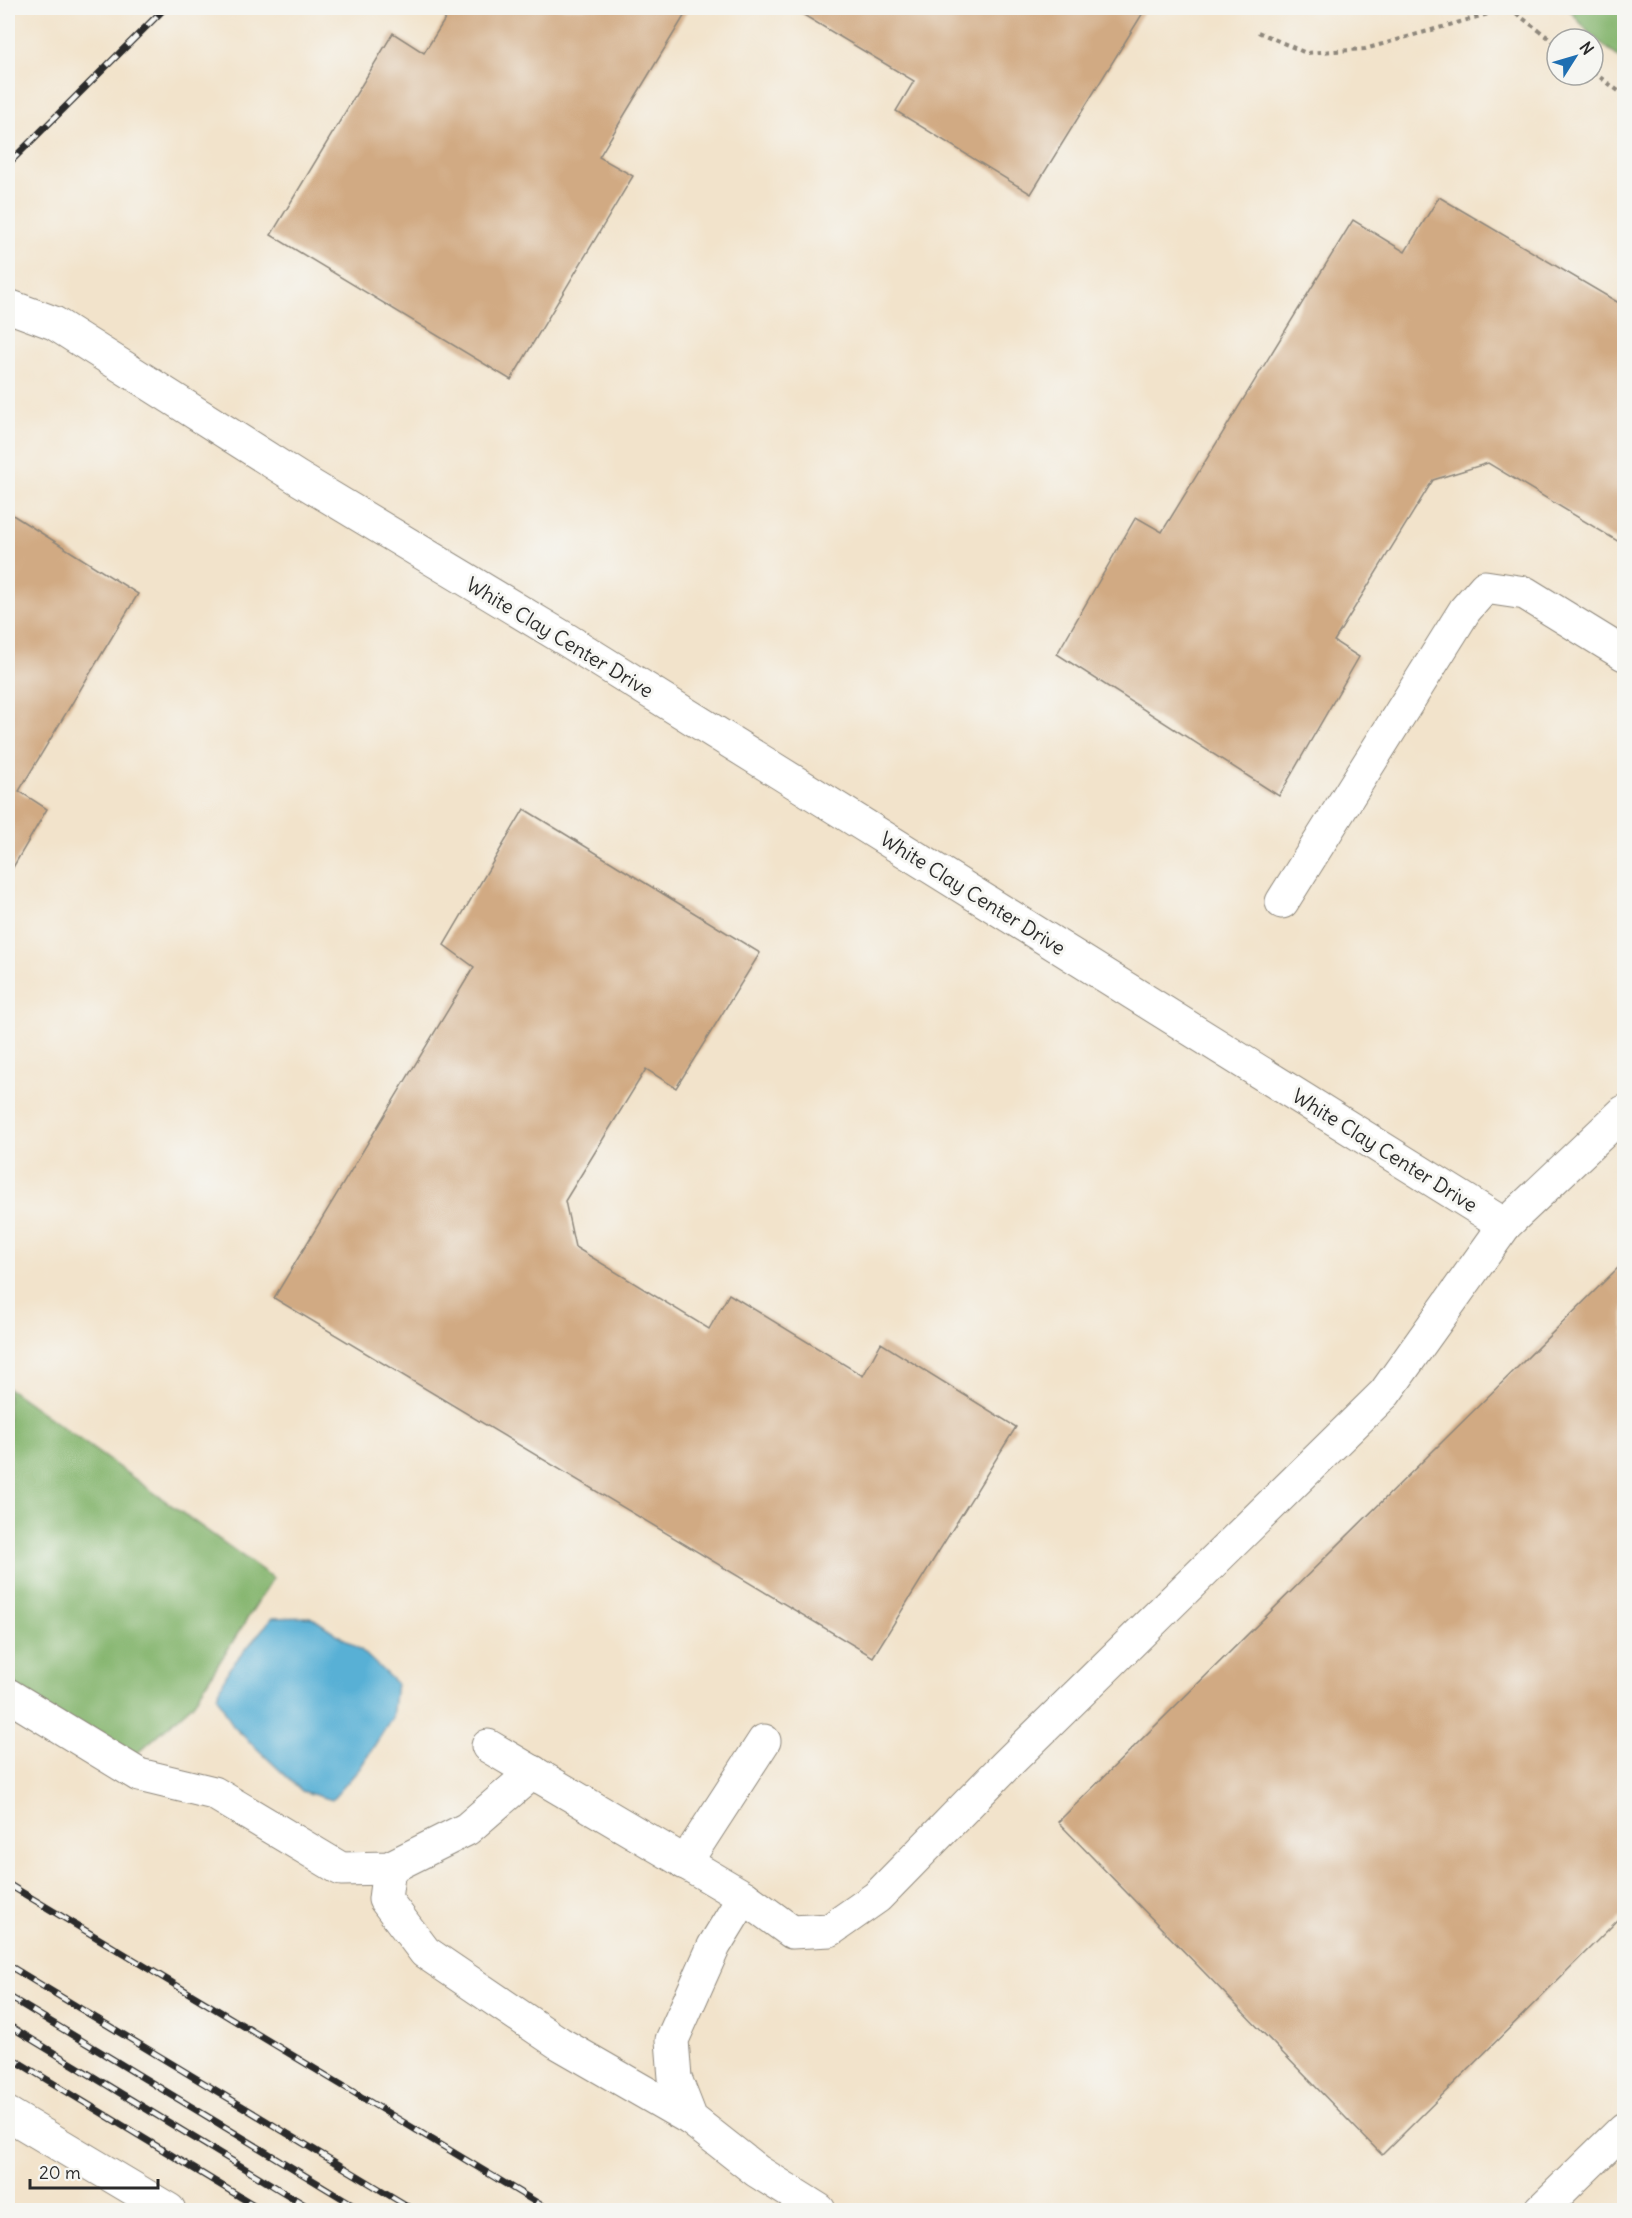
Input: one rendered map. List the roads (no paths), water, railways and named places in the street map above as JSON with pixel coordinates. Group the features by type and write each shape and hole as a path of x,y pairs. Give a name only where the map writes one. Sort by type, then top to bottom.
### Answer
{"lane":[{"name":"White Clay Center Drive","path":"8,308 11,306 54,322 298,478 567,640 1506,1226"},
{"path":"1282,902 1465,610 1485,587 1525,593 1624,654"},
{"path":"488,1746 744,1898 792,1932 830,1930 877,1897 1005,1766 1385,1393 1506,1226 1624,1112"},
{"path":"8,1695 139,1775 214,1793 341,1869 389,1868 467,1829 533,1772"},
{"path":"685,1863 764,1741"},
{"path":"389,1868 385,1899 425,1952 559,2043 691,2120 757,2171 819,2211"},
{"path":"691,2120 675,2078 672,2040 714,1946 744,1898"},
{"path":"8,2114 170,2211"},
{"path":"1541,2211 1624,2129"}],"water":[{"path":"311,1617 361,1650 396,1683 392,1718 360,1768 332,1800 302,1791 233,1726 217,1696 229,1669 272,1618"}],"railway":[{"path":"8,164 165,8"},
{"path":"8,1884 549,2210"},
{"path":"8,1965 414,2210"},
{"path":"8,1996 362,2210"},
{"path":"8,2025 313,2210"},
{"path":"8,2056 262,2210"}]}
